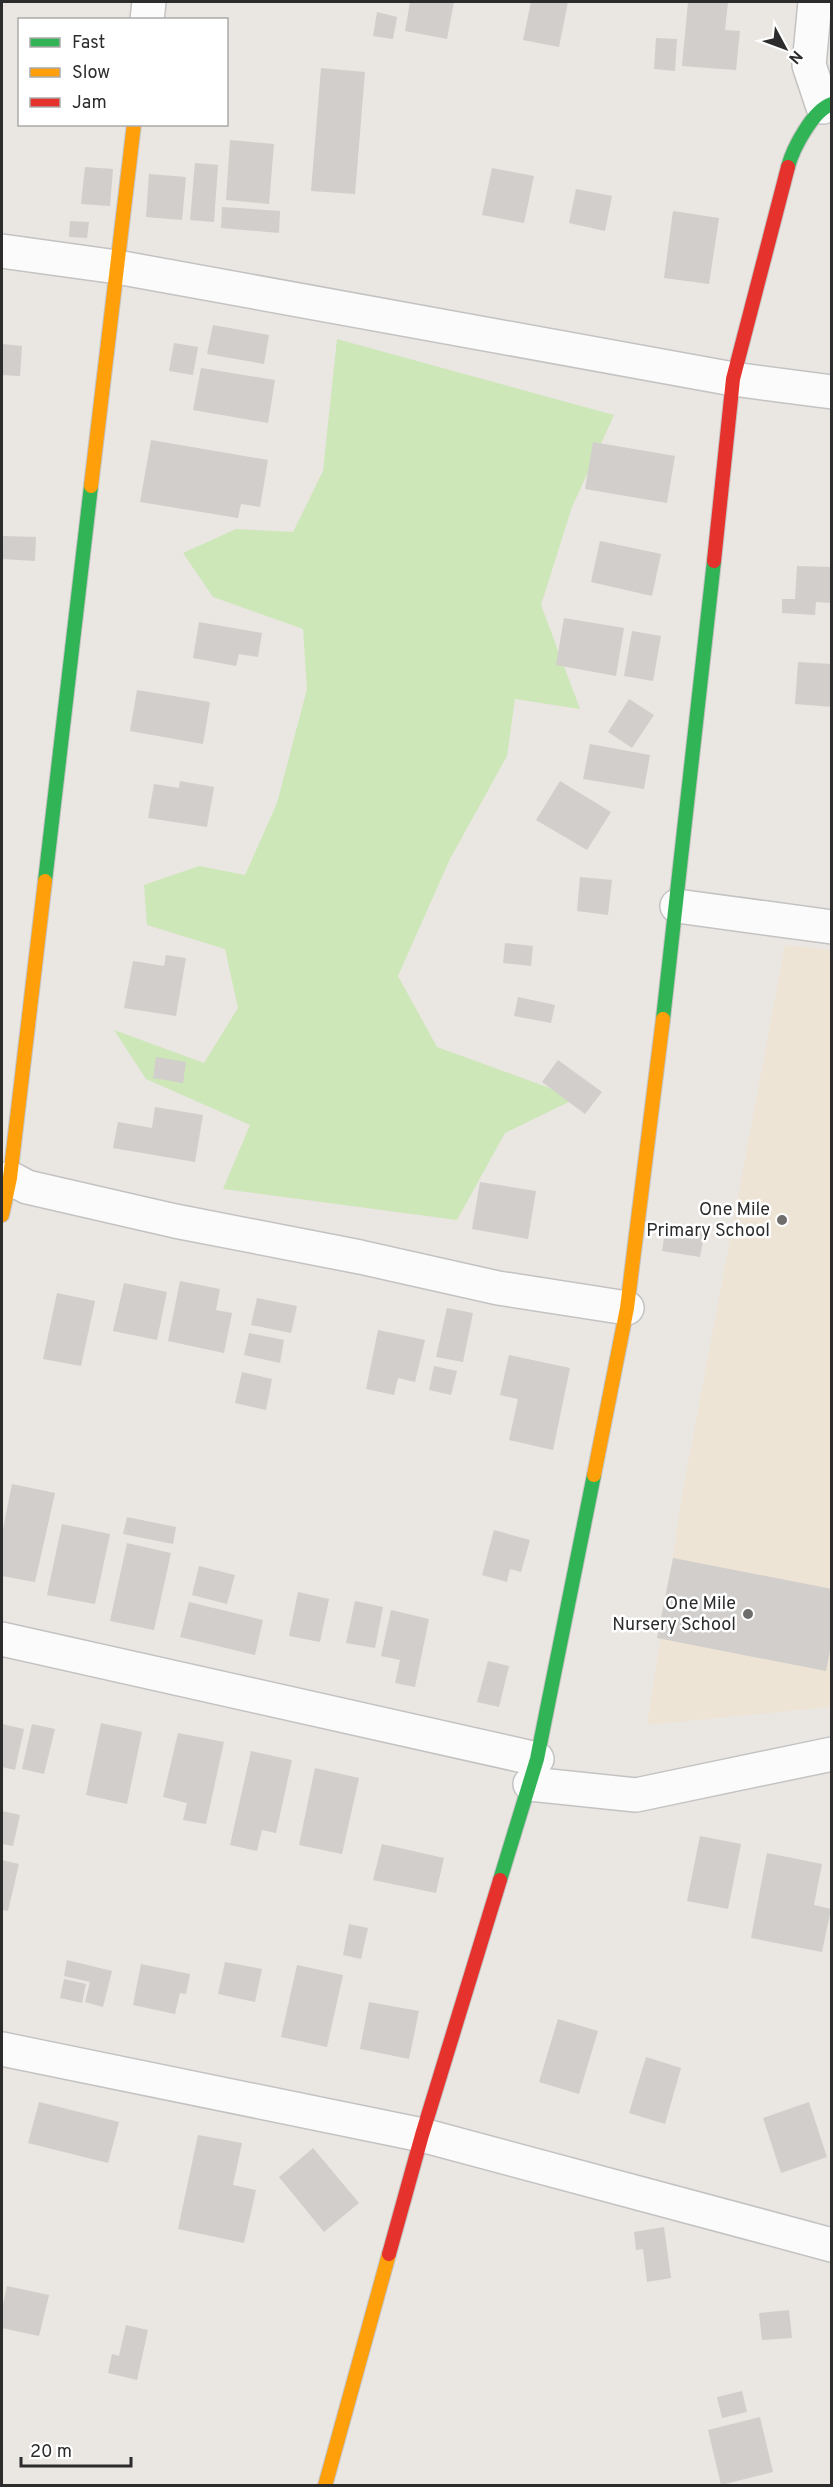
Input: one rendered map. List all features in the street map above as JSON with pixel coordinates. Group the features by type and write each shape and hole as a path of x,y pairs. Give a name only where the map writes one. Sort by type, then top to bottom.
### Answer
{"street":[{"path":"147,18 149,2"},
{"path":"325,2486 422,2135 533,1772 627,1308 677,906 733,379 792,150 827,106 809,64 815,2"},
{"path":"2,1215 10,1178 134,126"},
{"path":"2,251 117,267 733,379 831,392"},
{"path":"677,906 831,927"},
{"path":"10,1178 27,1187 175,1221 360,1257 498,1288 627,1308"},
{"path":"2,1638 533,1772 636,1795 831,1754"},
{"path":"2,2049 422,2135 831,2245"}],"shaded area":[{"name":"One Mile Primary School","path":"785,945 831,950 831,1707 647,1725 683,1490"}],"green space":[{"path":"337,339 614,415 572,507 541,605 580,709 515,699 507,756 450,859 398,976 437,1047 577,1098 505,1133 457,1220 223,1189 250,1125 146,1079 114,1030 204,1063 238,1008 225,949 147,925 144,885 199,866 245,875 277,803 307,689 303,629 213,597 183,553 236,529 293,532 323,471"}],"building":[{"path":"410,2 454,2 447,39 405,31"},
{"path":"531,2 568,2 559,47 523,40"},
{"path":"688,2 728,2 725,30 740,31 736,70 682,66"},
{"path":"377,12 397,17 393,39 373,36"},
{"path":"656,38 677,39 675,71 654,69"},
{"path":"321,68 365,72 355,194 311,191"},
{"path":"230,140 274,144 269,204 226,200"},
{"path":"195,163 218,165 214,222 190,220"},
{"path":"85,167 113,169 110,206 81,204"},
{"path":"492,168 534,176 524,223 482,215"},
{"path":"149,174 186,177 182,220 146,217"},
{"path":"576,189 612,196 605,231 569,223"},
{"path":"222,207 280,211 279,233 221,228"},
{"path":"673,211 719,218 709,284 664,278"},
{"path":"70,221 89,222 87,238 69,237"},
{"path":"213,325 269,335 264,364 207,354"},
{"path":"174,343 198,347 193,375 169,371"},
{"path":"2,344 22,346 20,376 2,375"},
{"path":"201,368 275,380 268,423 193,410"},
{"path":"151,440 268,460 260,507 241,504 238,518 140,502"},
{"path":"593,442 675,456 667,503 585,489"},
{"path":"2,536 36,537 35,561 2,559"},
{"path":"600,541 661,554 652,596 591,582"},
{"path":"797,566 832,567 832,603 816,602 815,615 782,613 782,599 795,599"},
{"path":"564,618 624,628 616,676 556,665"},
{"path":"199,622 262,633 258,657 239,654 236,666 193,658"},
{"path":"632,631 661,636 653,681 624,676"},
{"path":"798,662 832,664 832,707 795,704"},
{"path":"137,690 210,702 203,744 130,731"},
{"path":"629,699 654,715 632,748 608,732"},
{"path":"590,744 650,755 644,789 583,779"},
{"path":"180,781 214,787 207,827 148,818 154,784 179,788"},
{"path":"560,781 611,812 587,850 536,820"},
{"path":"580,877 612,880 608,915 577,911"},
{"path":"505,943 533,946 531,966 503,963"},
{"path":"166,955 186,958 176,1016 124,1008 133,961 164,966"},
{"path":"518,997 555,1005 551,1023 514,1016"},
{"path":"156,1057 186,1062 183,1083 153,1078"},
{"path":"558,1060 602,1092 585,1114 542,1082"},
{"path":"155,1107 203,1115 195,1162 113,1148 118,1122 152,1128"},
{"path":"480,1182 536,1191 528,1239 472,1229"},
{"path":"666,1225 705,1231 700,1257 662,1251"},
{"path":"180,1281 220,1289 216,1310 232,1313 224,1353 168,1341"},
{"path":"124,1283 167,1292 157,1340 113,1331"},
{"path":"57,1293 95,1301 81,1366 43,1359"},
{"path":"257,1298 297,1306 291,1333 251,1325"},
{"path":"447,1308 473,1313 463,1362 436,1357"},
{"path":"378,1330 425,1340 415,1382 398,1378 394,1395 366,1389"},
{"path":"249,1333 284,1340 280,1363 244,1355"},
{"path":"509,1355 570,1368 553,1450 509,1440 518,1399 500,1395"},
{"path":"434,1366 457,1371 451,1395 429,1390"},
{"path":"242,1372 272,1379 266,1410 235,1403"},
{"path":"12,1484 55,1493 35,1582 2,1576 2,1534"},
{"path":"127,1517 176,1527 173,1544 123,1534"},
{"path":"62,1524 110,1534 95,1604 47,1595"},
{"path":"494,1530 530,1540 521,1572 510,1569 507,1582 482,1575"},
{"path":"127,1543 171,1553 154,1630 110,1621"},
{"path":"673,1558 832,1589 832,1641 826,1671 657,1638"},
{"path":"199,1566 235,1575 227,1604 192,1595"},
{"path":"298,1592 329,1599 320,1642 289,1636"},
{"path":"355,1601 383,1607 375,1648 346,1643"},
{"path":"189,1602 263,1620 255,1655 180,1637"},
{"path":"391,1610 429,1619 415,1687 395,1683 400,1660 381,1656"},
{"path":"488,1661 509,1666 499,1707 477,1702"},
{"path":"101,1723 142,1732 127,1804 86,1795"},
{"path":"2,1724 24,1729 15,1770 2,1767"},
{"path":"32,1724 55,1729 44,1774 22,1769"},
{"path":"178,1733 224,1742 206,1824 183,1820 187,1803 163,1797"},
{"path":"251,1751 292,1760 276,1833 262,1830 257,1851 230,1845"},
{"path":"315,1768 359,1778 342,1854 299,1845"},
{"path":"2,1811 20,1815 13,1846 2,1844"},
{"path":"700,1836 741,1844 728,1909 687,1901"},
{"path":"382,1844 444,1858 436,1893 373,1880"},
{"path":"767,1853 822,1864 814,1905 831,1909 822,1952 751,1938"},
{"path":"2,1860 19,1864 8,1911 2,1910"},
{"path":"349,1924 368,1928 361,1959 343,1955"},
{"path":"67,1960 112,1971 103,2007 85,2002 90,1982 64,1976"},
{"path":"225,1962 262,1969 255,2002 218,1994"},
{"path":"141,1964 190,1974 186,1994 180,1993 175,2014 133,2005"},
{"path":"297,1965 343,1975 327,2047 281,2037"},
{"path":"64,1979 86,1984 82,2003 60,1998"},
{"path":"369,2002 419,2011 409,2059 360,2049"},
{"path":"558,2019 598,2031 579,2094 539,2082"},
{"path":"646,2057 681,2068 665,2124 629,2113"},
{"path":"39,2102 119,2122 108,2163 28,2143"},
{"path":"809,2102 827,2157 781,2173 763,2118"},
{"path":"198,2135 242,2143 233,2185 256,2190 244,2243 178,2229"},
{"path":"313,2148 359,2203 324,2232 279,2177"},
{"path":"664,2227 671,2278 647,2282 643,2249 636,2250 634,2232"},
{"path":"7,2286 49,2295 39,2336 2,2328 2,2309"},
{"path":"789,2310 792,2338 762,2340 759,2313"},
{"path":"126,2325 148,2330 137,2380 108,2373 112,2354 119,2356"},
{"path":"742,2391 747,2412 722,2418 717,2397"},
{"path":"760,2417 773,2472 721,2485 708,2430"}],"traffic: fast":[{"path":"788,167 799,140 811,122 832,104"},
{"path":"45,881 91,486"},
{"path":"663,1019 714,561"},
{"path":"500,1880 537,1759 594,1475"}],"traffic: slow":[{"path":"91,486 134,126"},
{"path":"2,1215 10,1178 45,881"},
{"path":"594,1475 627,1308 663,1019"},
{"path":"325,2486 389,2254"}],"traffic: jam":[{"path":"714,561 733,379 788,167"},
{"path":"389,2254 422,2135 500,1880"}],"place":[{"name":"One Mile Primary School","path":"782,1220"},
{"name":"One Mile Nursery School","path":"748,1614"}]}
